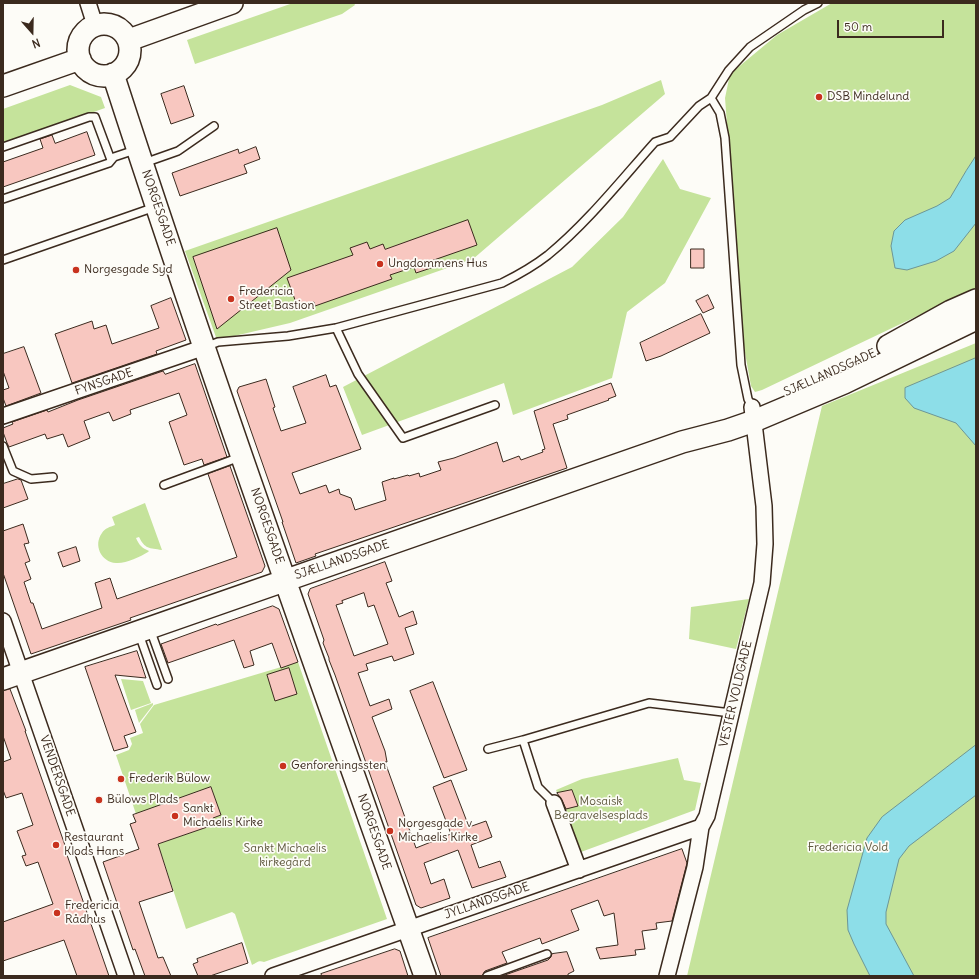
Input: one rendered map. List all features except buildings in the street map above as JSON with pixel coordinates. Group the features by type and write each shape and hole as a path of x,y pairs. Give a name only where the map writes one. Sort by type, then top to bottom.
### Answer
{"street":[{"path":"88,3 96,25"},
{"path":"129,40 232,3"},
{"path":"102,23 115,26 126,34 129,40 131,46 128,60 120,71 113,74 107,76 93,74 83,65 80,59 78,52 80,38 89,28 96,25 102,23"},
{"path":"3,86 80,59"},
{"name":"NORGESGADE","path":"113,74 242,456 425,976"},
{"name":"SJÆLLANDSGADE","path":"12,676 682,442 728,430 753,414 879,351 951,311 976,300"},
{"name":"SJÆLLANDSGADE","path":"753,414 844,383 976,319"},
{"name":"FYNSGADE","path":"3,416 205,347"},
{"name":"VESTER VOLDGADE","path":"667,976 695,866 701,827 707,816 762,583 765,544 764,506 753,414"},
{"name":"VENDERSGADE","path":"3,621 12,676 126,976"},
{"path":"554,803 579,870"},
{"name":"JYLLANDSGADE","path":"273,976 701,827"}],"lane":[{"path":"205,347 218,342 288,336 336,328 502,283 522,273 547,256 575,231 655,142 670,138 699,106 711,98 729,70 750,48 804,10 818,3"},
{"path":"711,98 720,113 725,138 741,365 748,399 753,414"},
{"path":"3,147 88,117 95,117 111,160"},
{"path":"3,199 109,163 114,157 140,156 178,151 214,126"},
{"path":"3,260 157,207"},
{"path":"336,328 358,374 403,438 495,405"},
{"path":"3,446 13,471 31,479 53,477"},
{"path":"164,485 242,456"},
{"path":"144,630 168,679"},
{"path":"144,630 157,685"},
{"path":"488,749 649,703 731,713"},
{"path":"523,740 538,787 554,803"},
{"path":"487,976 548,954"}],"green space":[{"path":"293,3 354,3 355,5 342,14 195,64 187,40"},
{"path":"832,3 976,3 976,288 755,392 751,386 744,347 725,98 730,74 777,35"},
{"path":"661,80 665,94 473,259 290,323 217,340 185,251 602,105"},
{"path":"70,85 101,97 105,108 3,144 3,109"},
{"path":"663,159 680,189 711,198 665,283 627,312 612,378 513,415 504,383 362,435 343,387 572,267 623,217"},
{"name":"Fredericia Vold","path":"976,343 976,976 687,976 822,406"},
{"path":"145,503 162,550 145,546 139,537 136,538 138,543 149,551 148,552 137,558 124,562 116,563 106,560 100,552 98,543 103,531 115,525 112,517"},
{"path":"749,599 736,649 689,639 691,607"},
{"name":"Sankt Michaelis kirkegård","path":"298,662 387,919 252,965 235,914 232,912 186,929 158,844 216,824 213,818 221,815 211,787 136,814 116,755 129,750 132,744 130,738 143,733 140,724 154,705"},
{"path":"121,679 143,681 151,703 131,710"},
{"path":"153,703 153,705 139,723 135,710"},
{"name":"Mosaisk Begravelsesplads","path":"678,758 684,780 701,783 695,810 581,852 556,790 582,779"}],"water":[{"path":"976,156 976,223 954,251 936,261 907,270 895,268 891,246 894,231 905,220 937,206 950,198"},
{"path":"976,358 976,446 956,423 914,408 905,398 905,388"},
{"path":"976,745 976,795 909,846 899,859 886,912 886,924 914,976 870,976 848,930 847,910 867,838 882,817"}],"place":[{"name":"DSB Mindelund","path":"819,97"},
{"name":"Ungdommens Hus","path":"380,264"},
{"name":"Norgesgade Syd","path":"76,270"},
{"name":"Fredericia Street Bastion","path":"231,299"},
{"name":"Genforeningssten","path":"283,766"},
{"name":"Frederik Bülow","path":"121,779"},
{"name":"Bülows Plads","path":"99,800"},
{"name":"Sankt Michaelis Kirke","path":"175,816"},
{"name":"Norgesgade v Michaelis Kirke","path":"390,831"},
{"name":"Restaurant Klods Hans","path":"56,845"},
{"name":"Fredericia Rådhus","path":"57,913"}]}
